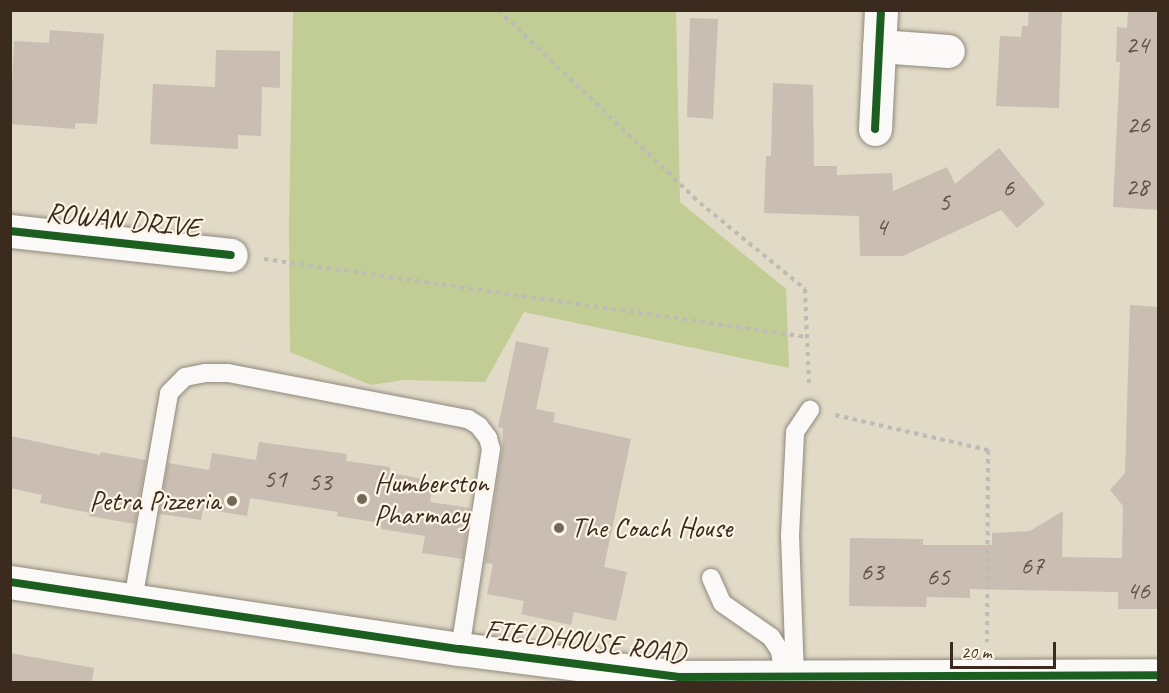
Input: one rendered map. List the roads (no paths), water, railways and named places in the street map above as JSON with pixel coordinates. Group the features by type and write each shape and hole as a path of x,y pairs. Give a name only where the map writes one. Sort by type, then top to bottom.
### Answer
{"street":[{"path":"875,129 881,10"},
{"path":"879,46 948,51"},
{"name":"ROWAN DRIVE","path":"10,231 231,255"},
{"name":"FIELDHOUSE ROAD","path":"10,582 460,649 562,672 679,677 1158,675"}],"lane":[{"path":"133,600 169,393 185,377 205,373 228,373 468,419 479,426 488,438 491,449 460,649"},
{"path":"789,677 790,536 795,432 810,410"},
{"path":"711,578 722,603 771,637 780,651 789,677"}],"place":[{"name":"Humberston Pharmacy","path":"362,499"},
{"name":"Petra Pizzeria","path":"232,501"},
{"name":"The Coach House","path":"559,528"}]}
